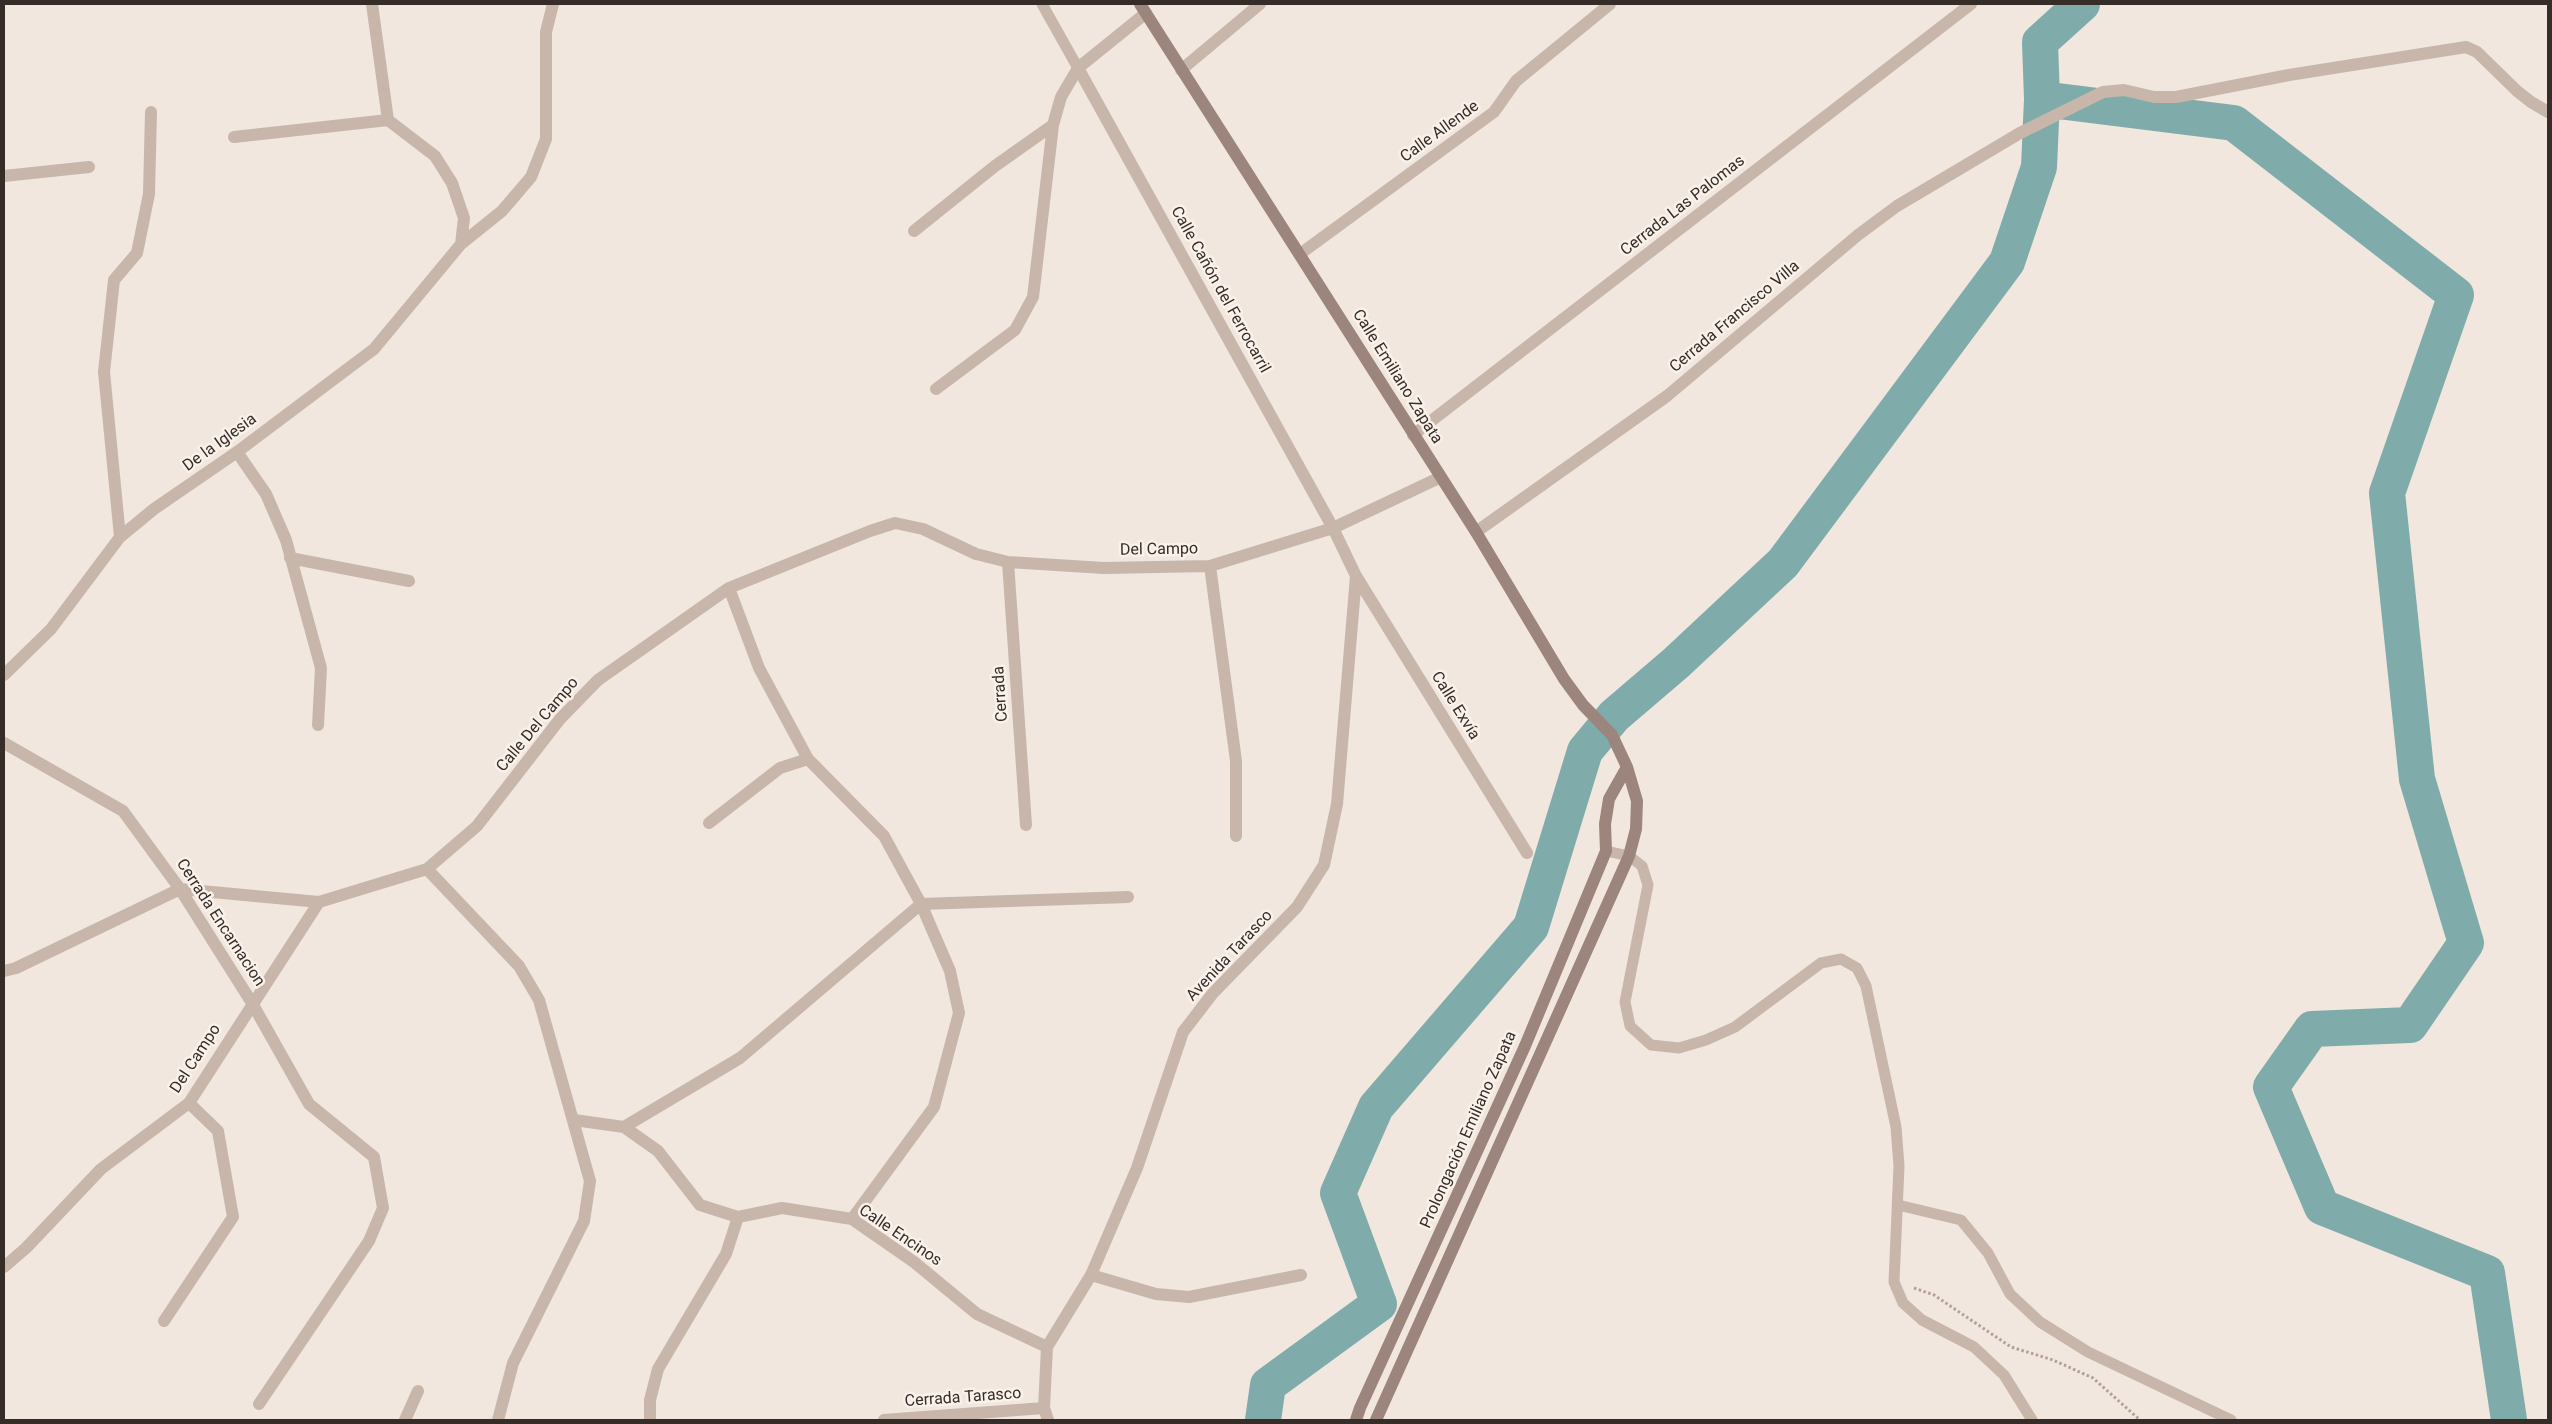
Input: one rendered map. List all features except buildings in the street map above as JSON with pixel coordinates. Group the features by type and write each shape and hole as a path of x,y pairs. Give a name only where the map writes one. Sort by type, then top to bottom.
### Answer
{"main road":[{"name":"Calle Emiliano Zapata","path":"1143,8 1476,532 1564,679 1584,705 1612,735 1627,767 1637,801 1636,829 1630,856"},
{"path":"1606,851 1605,824 1609,800 1627,767"},
{"name":"Prolongación Emiliano Zapata","path":"1356,1420 1525,1046 1606,851"},
{"name":"Prolongación Emiliano Zapata","path":"1376,1420 1630,856"}],"street":[{"path":"372,4 388,120 434,156 452,183 464,218 461,244"},
{"name":"De la Iglesia","path":"4,675 51,630 120,537 154,509 236,452 374,349 461,244 502,211 531,177 546,139 546,32 553,4"},
{"path":"1181,70 1260,4"},
{"name":"Calle Allende","path":"1300,254 1494,112 1516,81 1610,4"},
{"name":"Cerrada Las Palomas","path":"1414,435 1971,4"},
{"path":"936,389 1015,330 1033,297 1053,125 1061,97 1078,68 1143,8"},
{"name":"Cerrada Francisco Villa","path":"1476,532 1667,396 1858,235 1897,206 2020,133 2103,92 2124,90 2154,97 2176,96 2289,75 2466,47 2477,52 2517,91 2548,112"},
{"name":"Calle Cañón del Ferrocarril","path":"1078,68 1334,528"},
{"path":"120,537 104,372 114,280 137,253 149,194 151,112"},
{"path":"234,137 388,120"},
{"path":"914,231 995,166 1053,125"},
{"path":"4,176 89,167"},
{"path":"236,452 266,494 290,558 321,668 318,725"},
{"name":"Del Campo","path":"870,531 895,523 924,529 976,554 1008,562 1104,568 1210,566 1334,528 1440,477"},
{"name":"Avenida Tarasco","path":"1046,1414 1047,1347 1091,1275 1137,1168 1183,1032 1213,993 1297,908 1324,865 1337,804 1356,576 1334,528"},
{"name":"Calle Del Campo","path":"319,902 427,869 477,826 560,719 598,680 729,588 870,531"},
{"path":"290,558 409,581"},
{"name":"Cerrada","path":"1008,562 1026,825"},
{"path":"1210,566 1236,760 1236,836"},
{"name":"Calle Exvía","path":"1356,576 1527,853"},
{"path":"729,588 759,668 808,759 884,836 921,904 950,971 960,1014 934,1108 852,1219"},
{"name":"Cerrada Encarnacion","path":"4,743 123,811 180,889 252,1003 309,1104 374,1157 382,1208 369,1241 259,1404"},
{"path":"709,823 780,768 808,759"},
{"path":"427,869 519,966 539,1000 590,1181 584,1221 513,1363 498,1420"},
{"path":"4,971 16,968 180,889 319,902"},
{"path":"624,1128 740,1058 921,904 1128,897"},
{"name":"Del Campo","path":"4,1267 26,1248 101,1169 189,1103 319,902"},
{"path":"164,1321 233,1217 218,1131 189,1103"},
{"name":"Calle Encinos","path":"574,1120 624,1128 658,1151 700,1205 738,1217 782,1208 852,1219 914,1262 977,1314 1047,1347"},
{"path":"650,1420 650,1400 658,1369 726,1254 738,1217"},
{"path":"1091,1275 1156,1294 1189,1297 1301,1275"},
{"path":"405,1420 418,1391"},
{"name":"Cerrada Tarasco","path":"884,1420 1046,1414"}],"lane":[{"path":"1042,4 1078,68"},
{"path":"1606,851 1630,856 1642,866 1648,885 1624,1002 1630,1026 1651,1045 1679,1048 1706,1040 1735,1027 1821,963 1841,959 1857,968 1866,986 1891,1100 1899,1166 1894,1282 1902,1303 1922,1320 1974,1347 2004,1375 2032,1420"},
{"path":"1898,1205 1961,1220 1988,1253 2010,1294 2040,1322 2088,1352 2231,1420"}],"path":[{"path":"1894,1282 1934,1295 2011,1347 2053,1360 2093,1378 2140,1420"}],"waterway":[{"path":"1263,1420 1268,1385 1379,1304 1338,1193 1376,1107 1531,927 1585,751 1614,716 1676,663 1783,563 2007,262 2039,167 2042,99 2040,42 2082,4"},
{"path":"2042,99 2234,123 2456,295 2387,493 2417,779 2466,943 2410,1025 2312,1029 2271,1087 2322,1207 2487,1273 2509,1420"}]}
